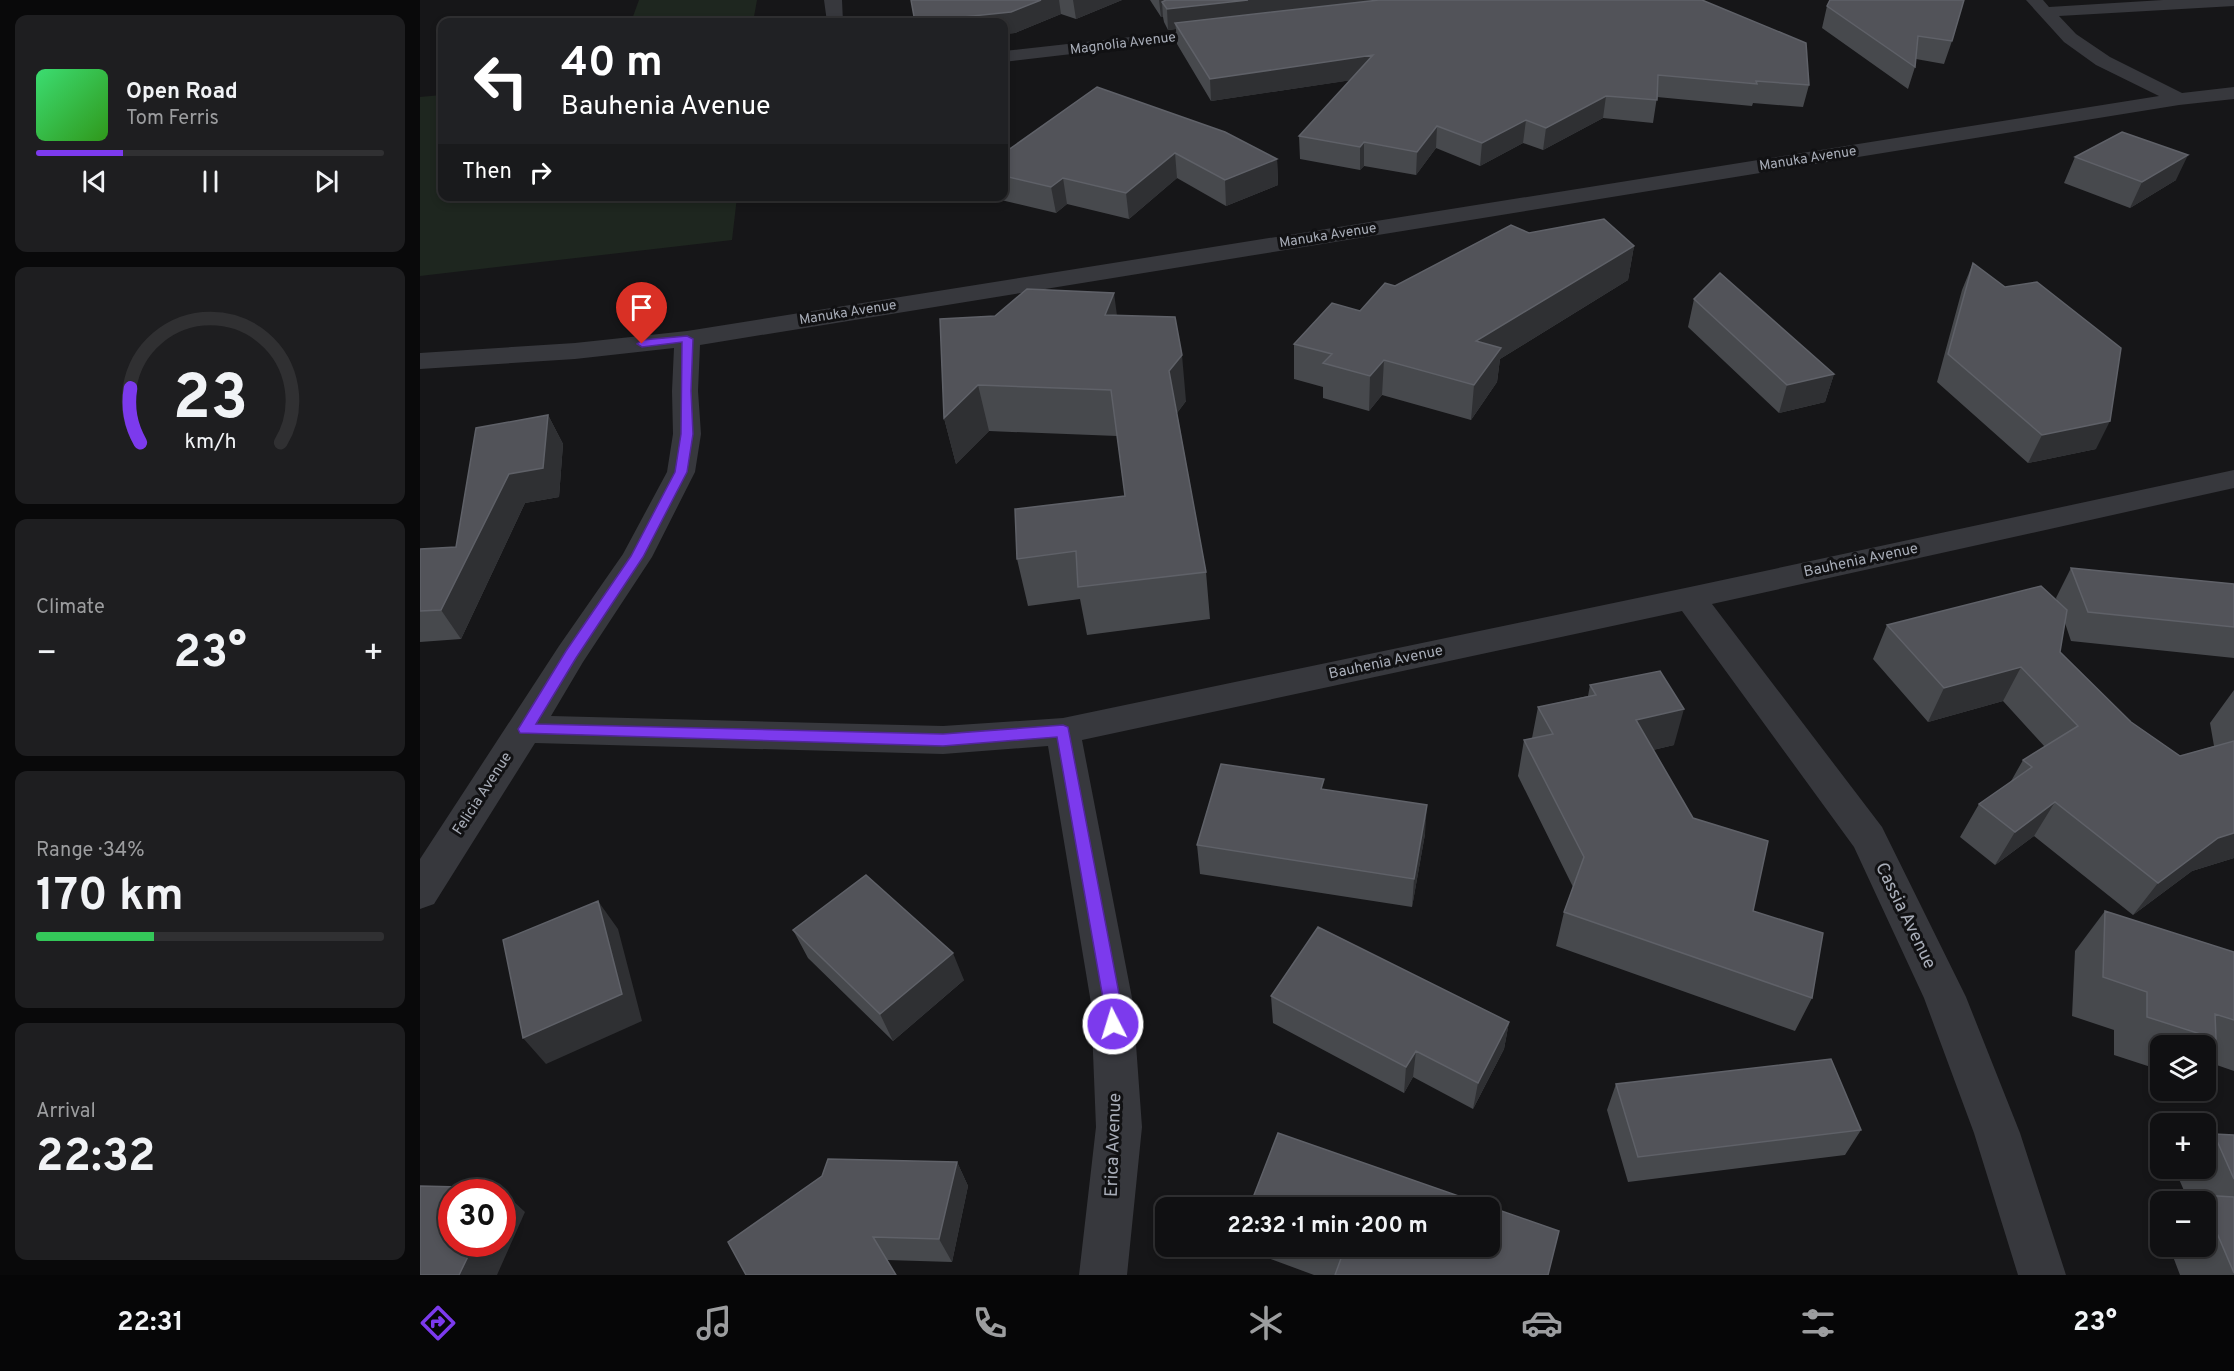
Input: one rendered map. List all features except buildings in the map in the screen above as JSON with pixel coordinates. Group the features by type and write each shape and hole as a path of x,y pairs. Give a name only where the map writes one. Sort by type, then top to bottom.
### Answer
{"street":[{"path":"834,0 834,18"},
{"path":"2039,6 2234,1"},
{"path":"2039,6 2070,38 2103,62 2179,99"},
{"name":"Magnolia Avenue","path":"1008,57 1240,30"},
{"name":"Manuka Avenue","path":"420,361 575,351 687,339 2179,99 2234,93"},
{"name":"Felicia Avenue","path":"420,892 571,654 637,557 681,472 687,434 685,391 687,339"},
{"name":"Bauhenia Avenue","path":"525,729 943,740 1063,731 1690,598 2227,488"},
{"name":"Cassia Avenue","path":"1690,598 1869,838 1945,997 1997,1133 2042,1275"},
{"name":"Erica Avenue","path":"1063,731 1112,1004 1119,1127 1103,1275"}],"shaded area":[{"path":"639,0 757,0 754,18 632,18"},
{"path":"438,95 438,201 737,201 732,240 420,276 420,97"}],"route":[{"path":"642,344 687,339 685,391 687,434 681,472 637,557 571,654 525,729 943,740 1063,731 1112,1004 1113,1024"}]}
